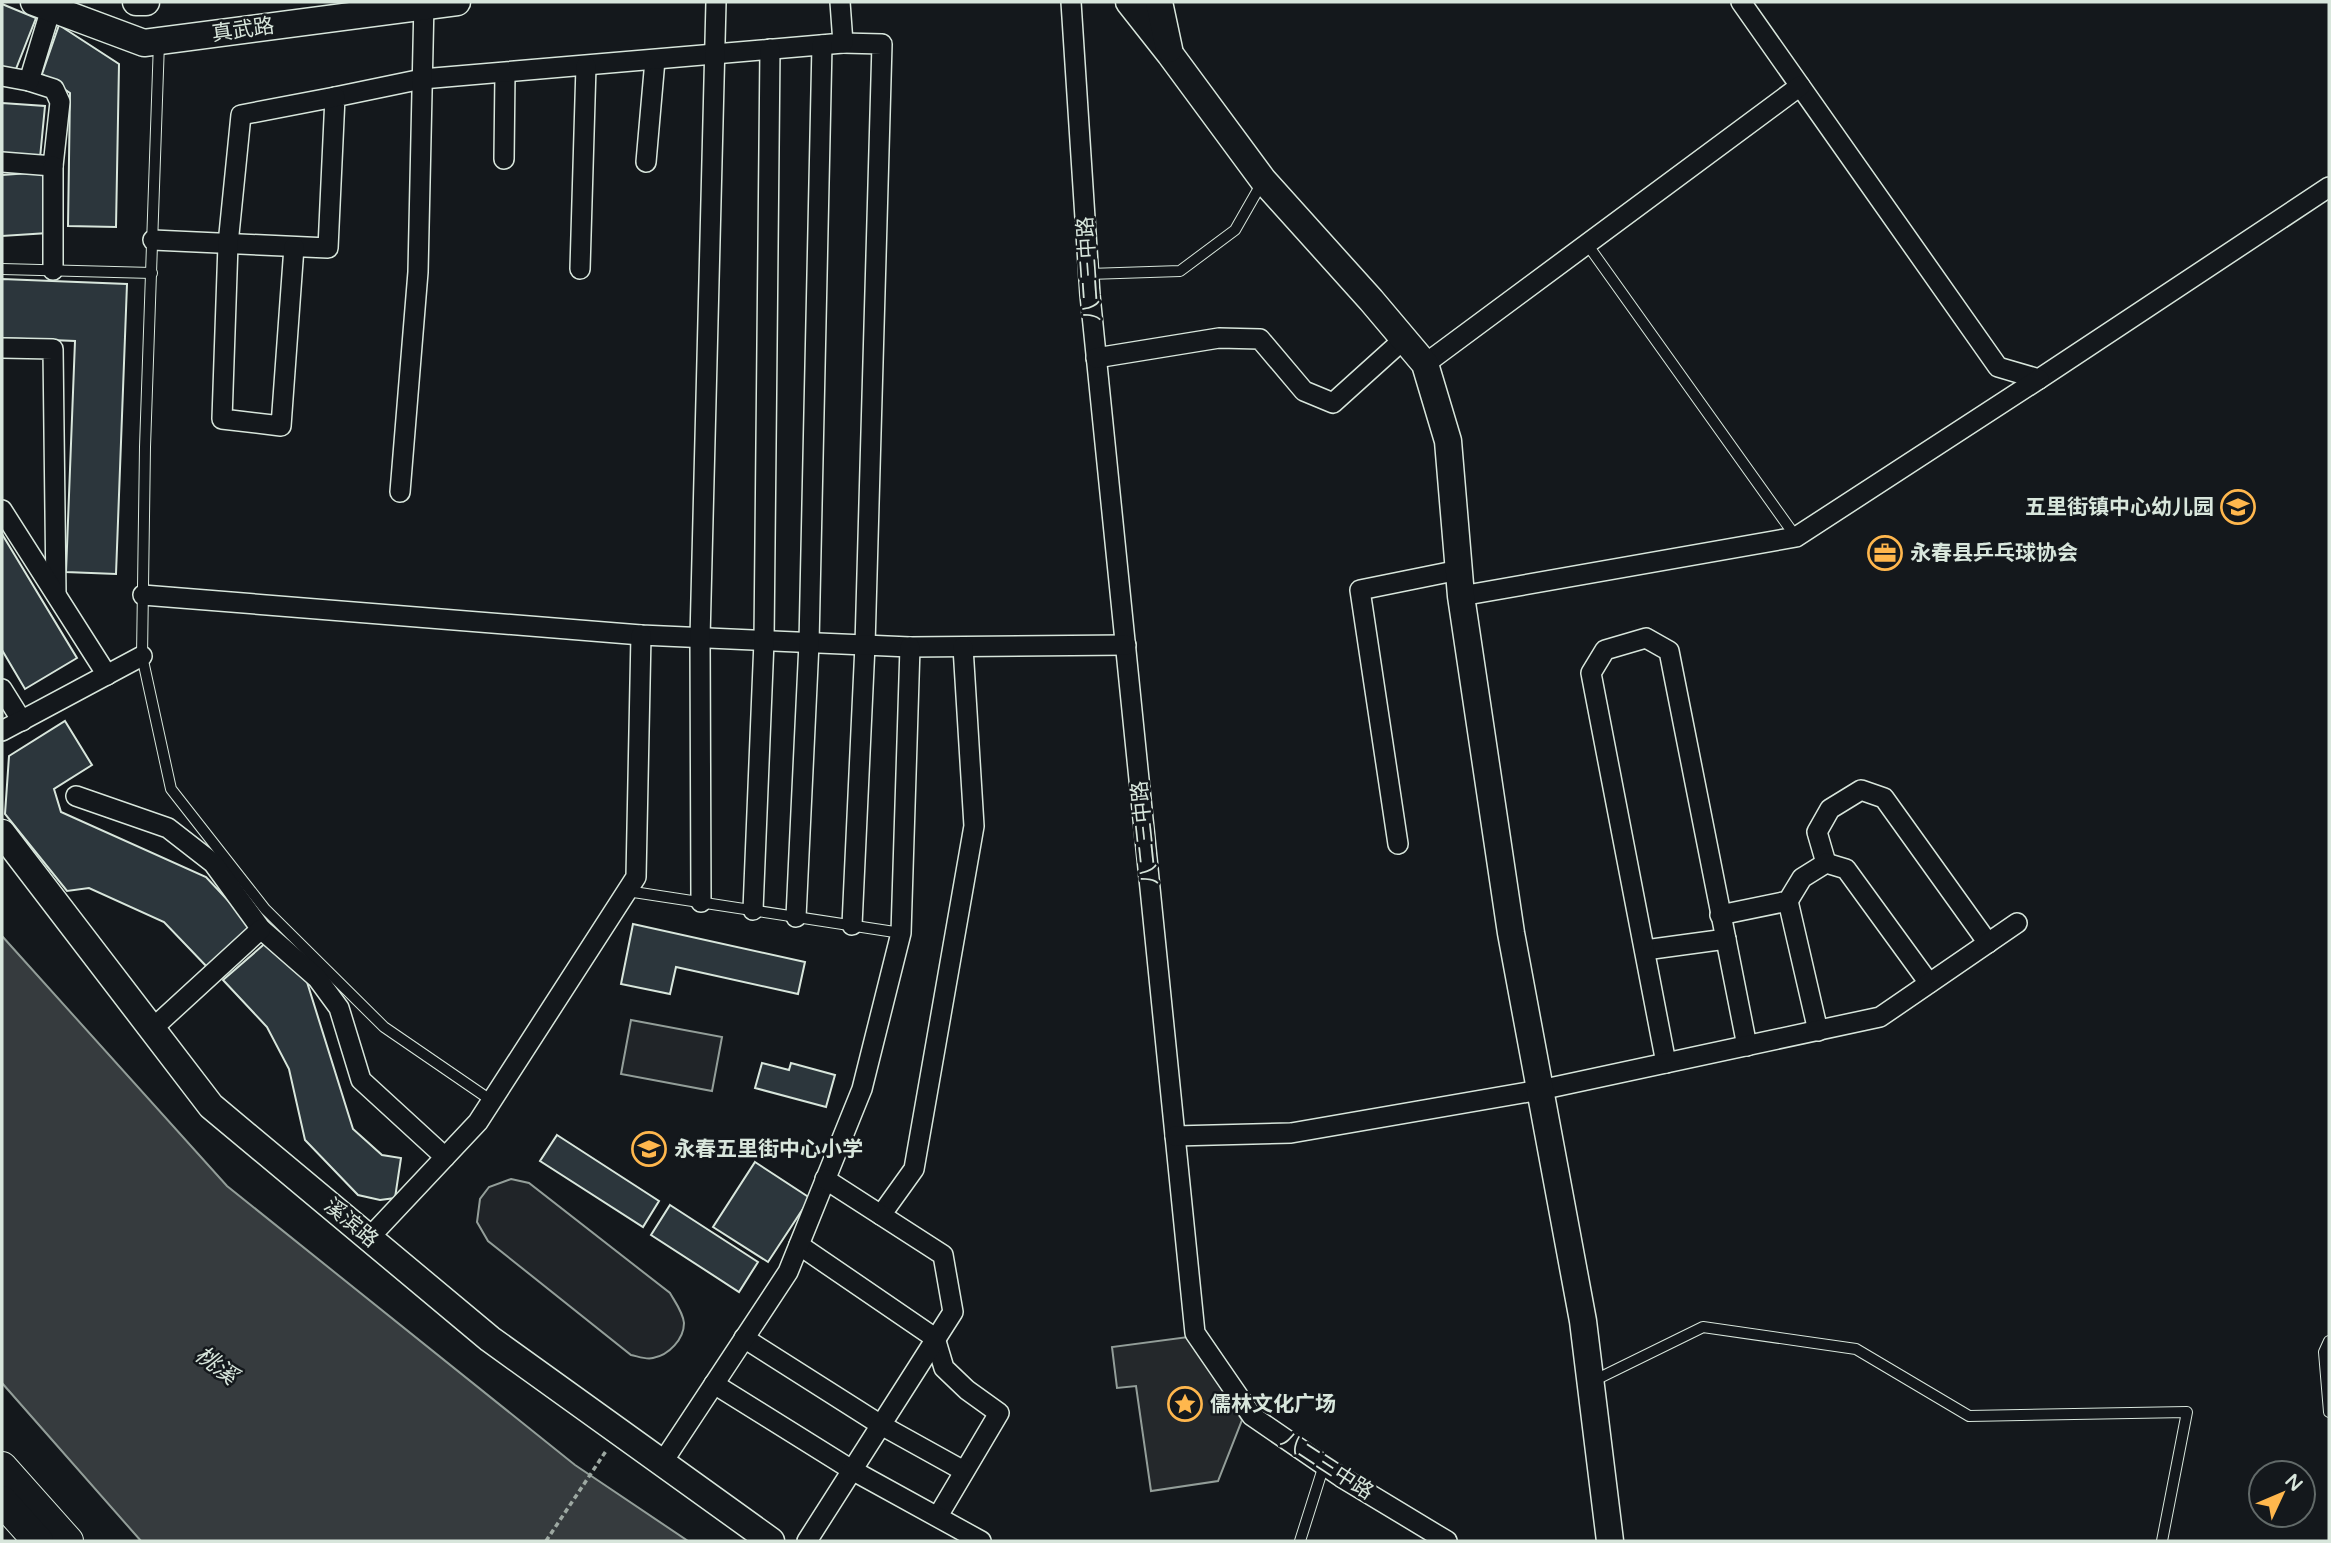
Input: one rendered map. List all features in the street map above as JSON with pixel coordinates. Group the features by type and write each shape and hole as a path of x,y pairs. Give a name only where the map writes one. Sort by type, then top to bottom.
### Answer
{"main road":[{"path":"136,2 146,2"},
{"name":"真武路","path":"46,4 144,43 424,4 457,2"},
{"path":"1129,2 1264,180 1425,364 1448,441 1460,583 1511,933 1583,1321 1610,1541"},
{"path":"1159,2 1170,54"},
{"name":"溪滨路","path":"2,833 211,1106 490,1339 771,1541"},
{"path":"6,1489 38,1541"},
{"path":"6,1489 68,1541"}],"street":[{"path":"701,902 700,638 716,2"},
{"path":"840,2 843,43"},
{"name":"八二三中路","path":"1070,2 1088,274 1195,1333 1252,1416 1324,1465 1447,1541"},
{"path":"1741,2 1998,367 2039,379"},
{"path":"29,81 46,4"},
{"path":"400,492 418,272 424,4"},
{"path":"796,917 809,643 822,44"},
{"path":"294,247 281,426 222,419 228,244 241,115 422,79 822,44 882,44 864,645 852,925"},
{"path":"753,910 764,641 770,49"},
{"path":"646,162 655,60"},
{"path":"580,269 586,66"},
{"path":"504,159 505,73"},
{"path":"2,76 54,89 60,102 53,166 53,270"},
{"path":"1425,364 1800,86"},
{"path":"153,240 328,248 335,97"},
{"path":"2,162 53,166"},
{"path":"1398,844 1360,590 1460,583 1796,537 2329,187"},
{"path":"1096,358 1219,338 1260,339 1304,391 1333,403 1404,339"},
{"path":"2,348 53,349 55,593"},
{"path":"2,510 107,675"},
{"path":"144,596 700,638 909,647 1126,645"},
{"path":"369,1238 478,1122 636,877 642,635"},
{"path":"1666,1063 1591,673 1605,650 1646,638 1669,651 1746,1046"},
{"path":"881,1215 914,1169 974,826 963,646"},
{"path":"662,1463 788,1272 862,1089 901,933 909,647"},
{"path":"2,732 142,656"},
{"path":"2,689 22,720"},
{"path":"1826,863 1817,832 1830,809 1861,790 1884,798 1988,943"},
{"path":"76,796 168,828 213,863 261,929 317,978 339,1009 360,1080 445,1157"},
{"path":"1818,1031 1788,901 1802,878 1826,863 1846,869 1930,983"},
{"path":"1720,915 1788,901"},
{"path":"1175,1136 1291,1133 1540,1090 1880,1017 2017,923"},
{"path":"152,1029 261,929"},
{"path":"1645,950 1726,939"},
{"path":"807,1541 953,1312 943,1255 825,1179"},
{"path":"799,1245 935,1338 944,1368 967,1390 999,1413 938,1516"},
{"path":"744,1338 881,1425 964,1471"},
{"path":"714,1384 852,1470 981,1541"}],"lane":[{"path":"159,41 145,447 142,656 172,789 265,909 384,1027 492,1101"},
{"path":"1088,274 1180,271 1235,230 1264,180"},
{"path":"1587,244 1796,537"},
{"path":"2,269 152,273"},
{"path":"627,891 901,933"},
{"path":"1590,1382 1703,1327 1856,1349 1969,1416 2187,1412 2162,1541"},
{"path":"2329,1341 2324,1352 2329,1412"},
{"path":"1300,1541 1324,1465"}],"path":[{"path":"546,1541 619,1432"}],"shaded area":[{"path":"631,1020 722,1037 712,1091 621,1074"},
{"path":"511,1179 529,1183 670,1293 684,1323 681,1335 665,1354 653,1358 631,1355 488,1241 477,1222 480,1199 489,1187"},
{"name":"儒林文化广场","path":"1188,1337 1242,1420 1218,1481 1151,1491 1136,1386 1117,1388 1112,1347"}],"water":[{"name":"桃溪","path":"2,936 227,1186 575,1465 688,1541 141,1541 2,1383"}],"building":[{"path":"2,4 36,18 14,74 2,70"},
{"path":"59,25 119,64 116,227 68,226 70,93 42,74"},
{"path":"2,103 45,106 40,158 2,155"},
{"path":"44,172 48,233 2,236 2,175"},
{"path":"2,279 127,284 116,574 66,572 75,341 2,338"},
{"path":"2,534 77,658 25,689 2,650"},
{"path":"65,721 92,765 54,789 61,812 206,877 253,927 209,969 164,922 89,888 67,891 5,814 9,756"},
{"path":"633,924 805,962 798,994 676,967 670,994 621,984"},
{"path":"269,940 307,982 353,1129 382,1155 401,1158 395,1198 380,1200 358,1195 305,1140 289,1069 267,1027 223,980"},
{"path":"762,1063 789,1070 791,1063 835,1075 826,1107 755,1088"},
{"path":"557,1135 659,1201 643,1227 540,1161"},
{"path":"755,1162 810,1198 768,1262 713,1227"},
{"path":"670,1205 758,1262 739,1292 651,1235"}],"place":[{"name":"五里街镇中心幼儿园","path":"2238,507"},
{"name":"永春县乒乓球协会","path":"1885,553"},
{"name":"永春五里街中心小学","path":"649,1149"},
{"name":"儒林文化广场","path":"1185,1404"}]}
